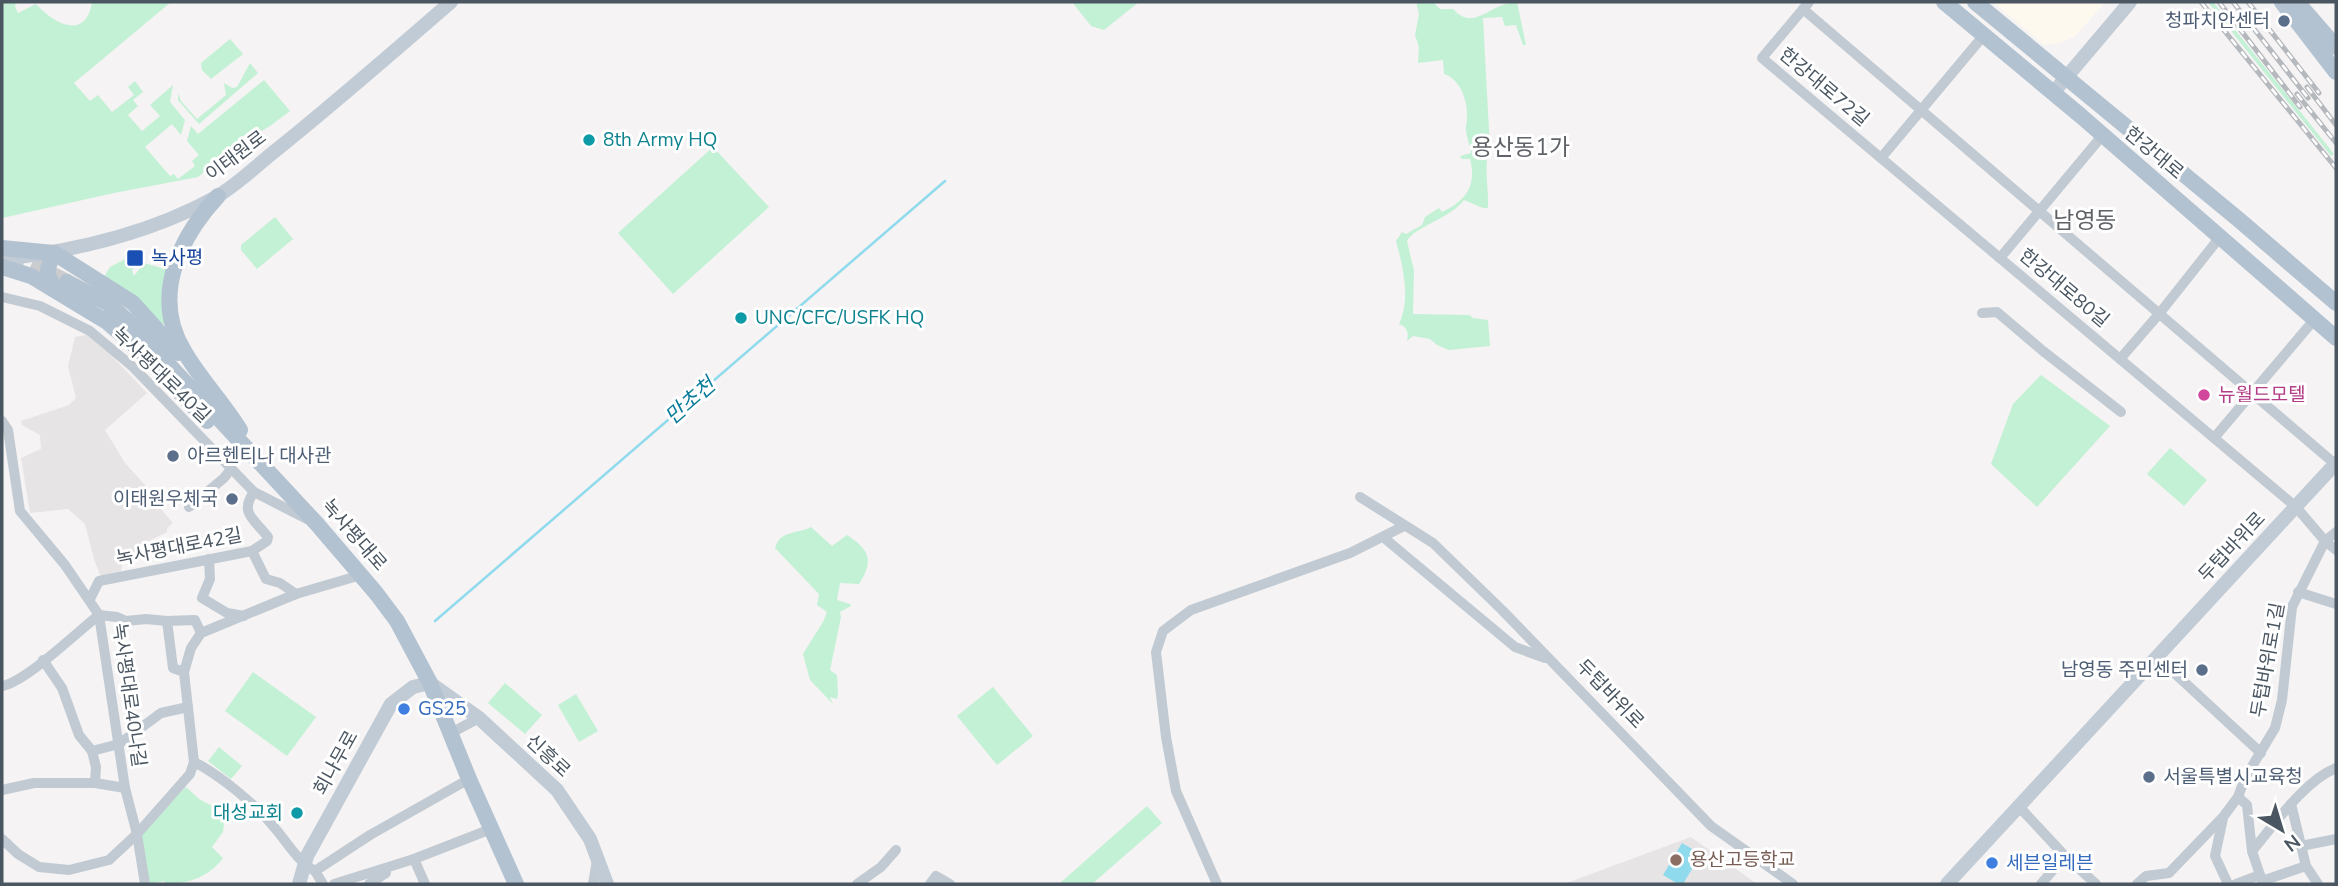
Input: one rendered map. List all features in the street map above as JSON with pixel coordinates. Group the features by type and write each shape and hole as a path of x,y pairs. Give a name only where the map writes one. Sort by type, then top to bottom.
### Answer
{"main road":[{"name":"이태원로","path":"2,259 54,253 120,236 167,220 218,196 312,122 451,2"},
{"name":"한강대로","path":"1944,2 2336,338"},
{"name":"한강대로","path":"1975,2 2336,301"},
{"path":"2053,93 2130,2"},
{"path":"2282,2 2336,72"},
{"path":"2297,2 2336,47"},
{"path":"218,196 184,239 172,274 169,306 172,327 183,350 228,410 255,457"},
{"path":"2,248 54,253 133,303 228,410"},
{"path":"54,253 48,265 48,279 63,287 142,352 232,447 255,457"},
{"path":"2,267 63,287"},
{"name":"녹사평대로","path":"255,457 317,524 397,621 430,683 516,884"},
{"name":"두텁바위로","path":"1947,884 2336,463"},
{"name":"신흥로","path":"430,683 479,718 557,790 575,813 598,856 607,884"},
{"name":"회나무로","path":"299,884 310,868 314,844 391,704 414,687 430,683"}],"street":[{"name":"한강대로72길","path":"1881,158 1762,58 1806,5 1921,110 2039,211"},
{"path":"1984,35 1881,158 2000,258"},
{"name":"한강대로80길","path":"2102,136 2000,258 2296,507 2336,550"},
{"path":"2039,211 2336,463"},
{"path":"2120,359 2220,237"},
{"name":"녹사평대로40길","path":"2,297 40,306 90,331 133,367 254,492 317,524"},
{"path":"1982,313 1997,312 2121,412"},
{"path":"2214,438 2314,320"},
{"name":"녹사평대로40나길","path":"2,421 8,430 20,511 90,599 99,615 125,788 137,834 145,884"},
{"path":"189,508 231,469"},
{"name":"녹사평대로42길","path":"90,599 99,581 252,551 267,541 268,537 246,509 246,503 254,492"},
{"name":"두텁바위로","path":"1360,497 1433,543 1711,826 1793,884"},
{"path":"1217,884 1176,791 1166,737 1156,652 1163,631 1191,610 1350,553 1404,526"},
{"name":"두텁바위로1길","path":"2137,884 2146,876 2169,873 2223,817 2238,797 2245,778 2275,728 2282,700 2292,608 2325,541 2336,532"},
{"path":"1383,537 1515,647 1549,659"},
{"path":"252,551 266,579 280,583 296,594"},
{"path":"209,559 210,579 202,598 227,613 244,616"},
{"path":"2,839 38,867 69,870 109,860 137,834 190,774 194,762 184,672 191,648 201,633 296,594 361,575"},
{"path":"2298,592 2336,604"},
{"path":"2,685 9,684 43,660 99,615 126,621 195,620 201,633"},
{"path":"167,621 173,668 184,672"},
{"path":"2156,656 2260,753"},
{"path":"43,660 62,688 79,735 92,751 96,767 95,783"},
{"path":"92,751 119,744 161,713 188,707"},
{"path":"451,733 479,718"},
{"path":"194,762 261,813 323,884"},
{"path":"2252,851 2291,804 2326,772 2336,768"},
{"path":"310,868 469,779"},
{"path":"2,790 34,783 95,783 112,788 125,788"},
{"path":"2238,797 2247,805 2252,851 2262,880"},
{"path":"2291,804 2306,866 2318,884"},
{"path":"2015,809 2024,812 2064,856 2096,884"},
{"path":"2223,817 2215,856 2228,884"},
{"path":"334,884 387,869 491,830"},
{"path":"2301,846 2336,839"},
{"path":"857,884 881,867 895,850"},
{"path":"593,884 598,856"},
{"path":"2041,884 2064,856"},
{"path":"414,859 425,884"},
{"path":"2236,884 2262,880 2306,866"},
{"path":"369,884 387,869"},
{"path":"930,884 936,876 950,884"}],"shaded area":[{"path":"1993,2 2106,2 2074,37 2044,45"},
{"path":"91,334 147,393 105,430 125,463 173,523 167,528 167,532 143,544 136,554 123,557 121,572 101,577 85,524 68,509 30,513 21,458 41,449 40,435 22,425 21,421 69,405 76,398 68,366 75,337"},
{"name":"용산고등학교","path":"1691,837 1757,884 1564,884"}],"green space":[{"path":"2,2 16,2 18,13 36,4 52,18 68,25 76,25 83,22 89,14 92,2 171,2 74,83 90,101 98,95 112,112 134,95 128,87 135,81 143,92 133,100 138,106 128,115 142,131 160,116 150,105 173,85 170,102 185,120 181,135 172,124 145,147 170,176 174,174 178,179 195,166 192,161 199,155 187,141 191,126 198,134 264,80 290,111 237,145 198,177 2,218"},
{"path":"1072,2 1139,2 1104,30 1091,26"},
{"path":"1416,2 1433,2 1440,9 1453,9 1461,16 1469,18 1517,2 1526,45 1523,45 1516,25 1505,26 1502,17 1483,18 1490,149 1487,169 1488,208 1464,200 1458,207 1417,231 1407,241 1414,271 1413,314 1469,315 1488,320 1490,346 1449,350 1430,339 1413,336 1407,341 1407,330 1399,324 1405,294 1396,241 1402,232 1406,234 1422,225 1425,217 1439,208 1442,212 1457,203 1468,191 1472,177 1470,159 1462,159 1460,156 1471,153 1466,131 1467,109 1464,96 1454,80 1444,74 1443,60 1418,63 1419,47 1415,35 1419,14"},
{"path":"2208,2 2213,2 2334,154 2331,156"},
{"path":"230,39 243,54 211,79 202,70 201,63"},
{"path":"250,63 258,73 199,124 178,100 178,93 181,101 197,119 226,95 224,83 232,88 237,87"},
{"path":"713,147 769,207 673,294 618,233"},
{"path":"275,217 293,239 257,269 241,250 241,245"},
{"path":"127,258 135,267 132,270 134,276 144,263 169,270 165,324 161,324 103,279 110,267"},
{"path":"2041,375 2110,426 2037,507 1991,464 2013,404"},
{"path":"2170,448 2207,480 2184,506 2147,474"},
{"path":"811,527 832,546 847,535 865,551 868,562 859,584 840,583 837,600 851,606 840,612 830,670 837,675 837,699 830,697 833,704 810,680 803,654 827,612 817,605 819,594 775,548 785,535"},
{"path":"253,672 316,717 287,756 225,711"},
{"path":"505,683 542,715 525,734 488,703"},
{"path":"993,687 1033,736 997,765 957,716"},
{"path":"576,694 598,731 579,742 558,705"},
{"path":"219,747 242,766 231,779 208,761"},
{"path":"186,787 212,806 224,824 223,832 212,847 223,858 211,870 190,881 150,884 139,846 144,828"},
{"path":"1147,806 1162,823 1092,884 1059,884"}],"water":[{"path":"1682,843 1701,854 1683,884 1678,884 1663,875"}],"waterway":[{"name":"만초천","path":"435,621 945,181"}],"tunnel":[{"path":"8,260 29,263 67,282"}],"railway":[{"path":"2201,2 2336,168"},
{"path":"2219,2 2300,107"},
{"path":"2233,2 2308,98"},
{"path":"2248,2 2319,93"},
{"path":"2307,87 2336,125"},
{"path":"2297,94 2336,143"}],"place":[{"name":"청파치안센터","path":"2284,21"},
{"name":"8th Army HQ","path":"589,140"},
{"name":"녹사평","path":"135,258"},
{"name":"UNC/CFC/USFK HQ","path":"741,318"},
{"name":"뉴월드모텔","path":"2204,395"},
{"name":"아르헨티나 대사관","path":"173,456"},
{"name":"이태원우체국","path":"232,499"},
{"name":"남영동 주민센터","path":"2202,670"},
{"name":"GS25","path":"404,709"},
{"name":"서울특별시교육청","path":"2149,777"},
{"name":"대성교회","path":"297,813"},
{"name":"용산고등학교","path":"1676,860"},
{"name":"세븐일레븐","path":"1992,863"}],"district":[{"name":"용산동1가","path":"1521,147"},
{"name":"남영동","path":"2085,220"}]}
